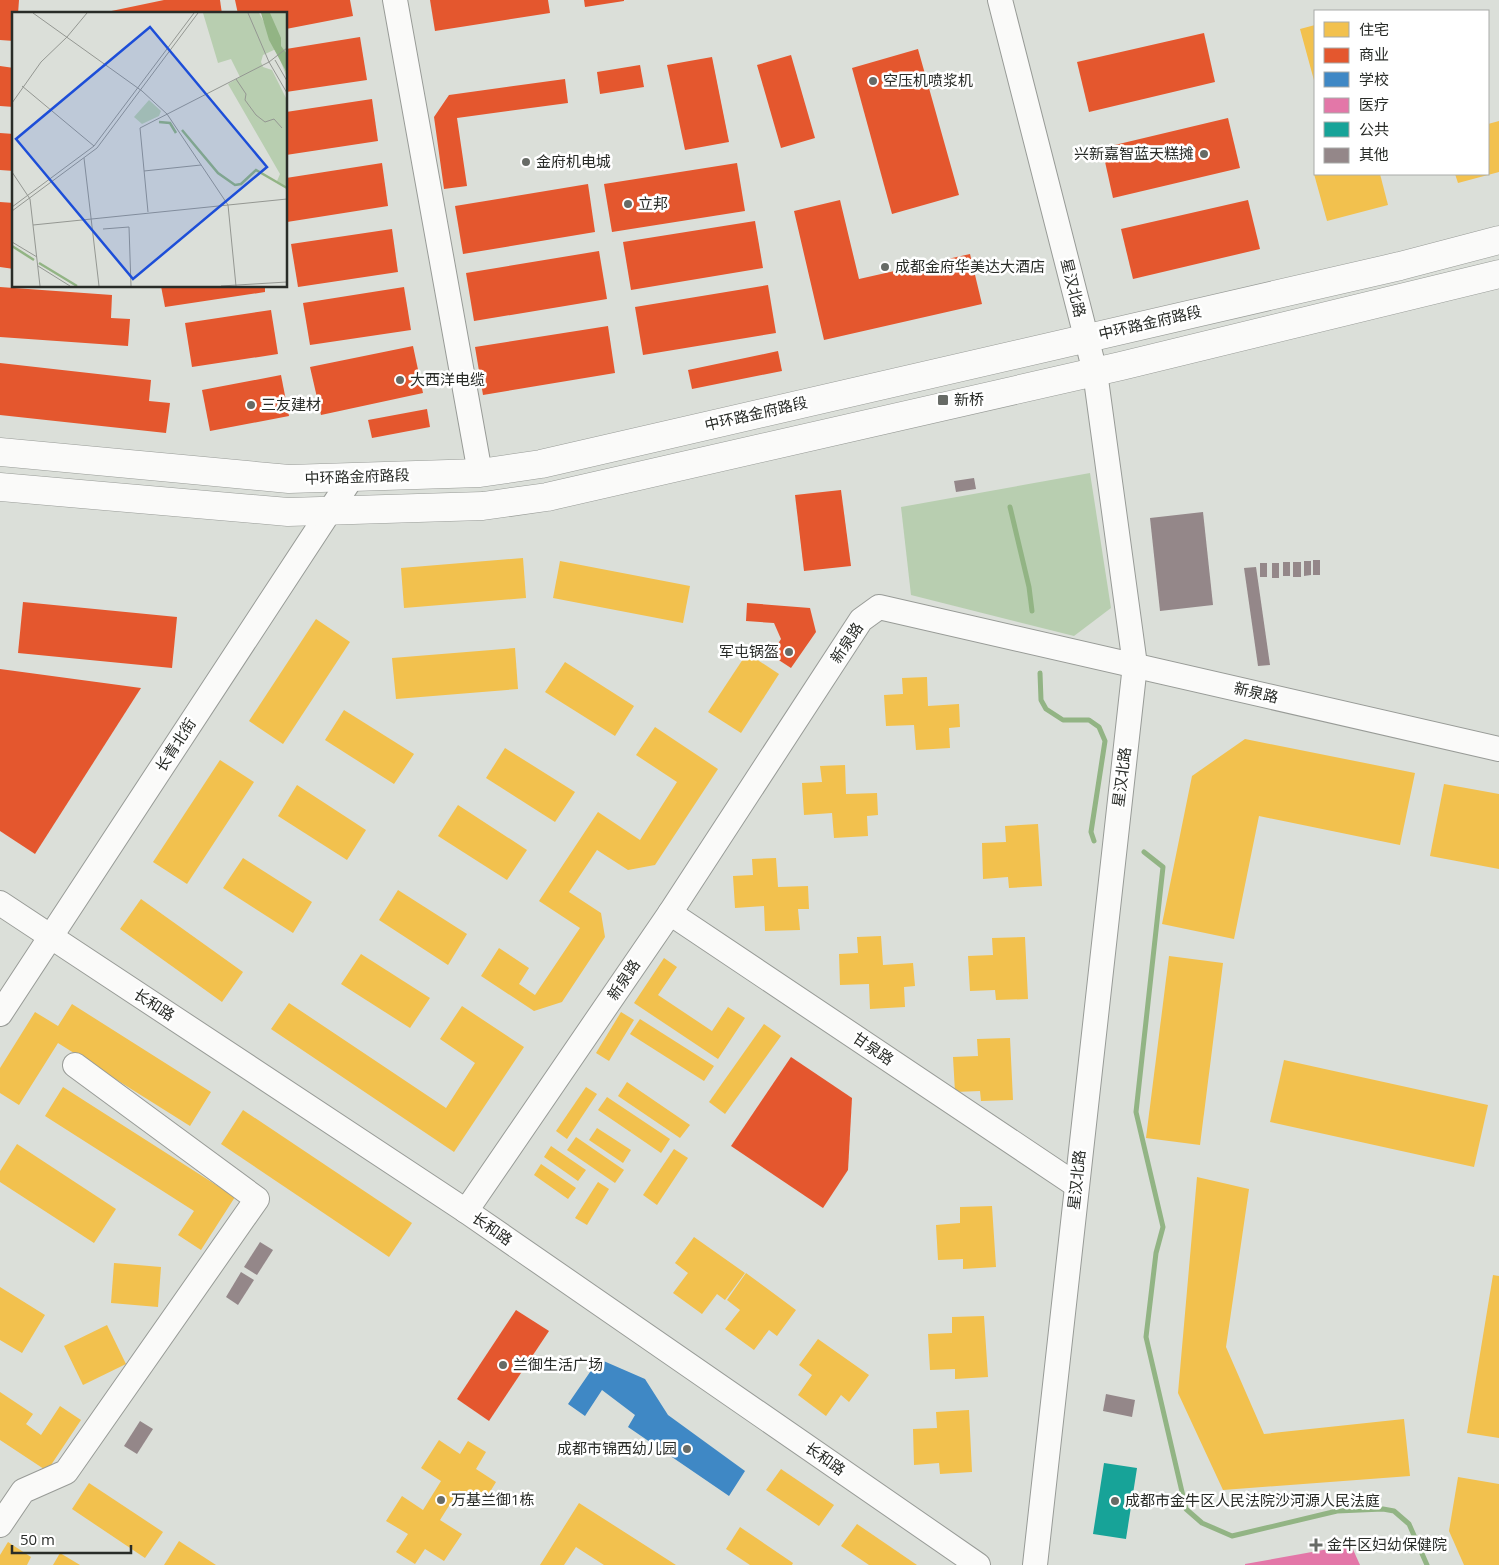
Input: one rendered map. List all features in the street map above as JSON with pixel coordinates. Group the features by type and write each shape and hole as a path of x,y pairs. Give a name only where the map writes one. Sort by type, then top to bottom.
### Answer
{"main road":[{"name":"中环路金府路段","path":"0,452 289,479 480,473 541,464 1400,266 1499,240"},
{"path":"0,487 288,512 483,506 547,496 1095,372 1499,274"}],"street":[{"path":"395,0 480,473"},
{"name":"星汉北路","path":"1000,0 1095,372 1135,666 1035,1565"},
{"name":"长青北街","path":"0,1014 352,477"},
{"name":"新泉路","path":"466,1211 670,913 861,620 879,607 1499,749"},
{"name":"长和路","path":"0,903 466,1211 978,1565"},
{"name":"甘泉路","path":"670,913 1076,1185"},
{"path":"0,1525 23,1491 66,1472 257,1199 75,1065"}],"green space":[{"path":"1090,473 1111,608 1074,636 911,595 901,507"}],"building: 住宅":[{"path":"1314,25 1314,80 1300,29"},
{"path":"1499,121 1499,172 1489,175 1489,124"},
{"path":"1314,175 1380,175 1388,205 1327,221"},
{"path":"1455,175 1488,175 1458,183"},
{"path":"523,558 526,598 404,608 401,568"},
{"path":"560,561 690,586 683,623 553,598"},
{"path":"316,619 350,642 283,744 249,721"},
{"path":"515,648 518,689 396,699 392,658"},
{"path":"747,653 779,674 741,733 708,712"},
{"path":"565,662 634,706 615,736 545,692"},
{"path":"927,677 928,706 959,704 960,727 949,728 950,748 916,750 914,725 886,726 884,695 903,694 902,678"},
{"path":"344,710 414,754 394,784 325,740"},
{"path":"655,727 718,769 655,865 628,870 597,850 569,892 601,913 605,937 562,1002 534,1011 481,976 499,948 529,968 519,984 535,995 580,928 539,901 598,812 640,840 677,782 636,755"},
{"path":"1245,739 1415,773 1400,845 1259,816 1234,939 1162,924 1192,776"},
{"path":"505,748 575,792 555,822 486,778"},
{"path":"220,760 254,782 187,884 153,862"},
{"path":"845,765 846,794 877,793 878,815 867,816 868,836 834,838 832,813 804,815 802,783 822,782 820,766"},
{"path":"1444,784 1499,794 1499,869 1430,856"},
{"path":"297,785 366,830 347,860 278,816"},
{"path":"458,805 527,850 507,880 438,836"},
{"path":"1038,824 1042,886 1009,888 1008,877 983,879 982,843 1006,842 1005,826"},
{"path":"243,858 312,902 293,933 223,888"},
{"path":"776,858 778,887 808,886 809,909 798,909 800,930 765,931 764,906 735,908 733,876 753,875 752,859"},
{"path":"398,890 467,934 448,965 379,920"},
{"path":"141,899 243,972 222,1002 120,929"},
{"path":"881,936 883,965 913,963 915,986 904,987 905,1007 870,1009 869,984 840,985 839,954 858,953 857,937"},
{"path":"1025,937 1028,999 996,1000 995,990 970,991 968,956 993,955 992,938"},
{"path":"361,954 430,998 410,1028 341,984"},
{"path":"1169,956 1223,963 1200,1145 1146,1138"},
{"path":"664,958 677,967 658,995 712,1031 728,1007 745,1018 718,1059 634,1003"},
{"path":"289,1003 446,1108 475,1063 440,1039 462,1006 524,1047 454,1152 271,1029"},
{"path":"72,1004 211,1092 190,1126 58,1043 19,1105 0,1093 0,1068 35,1012 58,1026"},
{"path":"621,1012 634,1020 609,1061 596,1053"},
{"path":"640,1019 714,1066 704,1081 630,1034"},
{"path":"764,1024 781,1036 725,1114 709,1102"},
{"path":"1010,1038 1013,1100 981,1101 980,1091 955,1092 953,1057 978,1056 977,1039"},
{"path":"1284,1060 1488,1105 1474,1167 1270,1122"},
{"path":"627,1082 690,1125 680,1138 618,1096"},
{"path":"63,1087 235,1197 201,1250 178,1235 194,1211 45,1116"},
{"path":"586,1087 597,1094 567,1139 556,1131"},
{"path":"607,1097 670,1139 661,1153 598,1110"},
{"path":"243,1110 412,1223 389,1257 221,1144"},
{"path":"597,1128 631,1150 623,1163 589,1140"},
{"path":"576,1137 624,1170 615,1183 567,1150"},
{"path":"17,1144 116,1209 94,1243 0,1182 0,1171"},
{"path":"551,1146 586,1170 578,1181 544,1157"},
{"path":"674,1149 688,1158 657,1205 643,1195"},
{"path":"541,1164 576,1188 568,1199 534,1175"},
{"path":"1197,1177 1249,1189 1226,1347 1264,1434 1404,1419 1410,1476 1223,1490 1178,1393"},
{"path":"598,1182 609,1189 587,1225 575,1218"},
{"path":"992,1206 996,1267 963,1269 963,1259 938,1260 936,1225 960,1223 960,1207"},
{"path":"694,1237 745,1273 725,1300 717,1294 702,1314 673,1293 688,1273 675,1263"},
{"path":"114,1263 161,1267 158,1307 111,1303"},
{"path":"746,1273 796,1310 777,1336 769,1330 754,1350 725,1329 740,1310 727,1300"},
{"path":"1493,1275 1499,1276 1499,1438 1467,1433"},
{"path":"0,1287 45,1315 22,1353 0,1340"},
{"path":"984,1316 988,1377 955,1379 955,1369 930,1370 928,1334 952,1333 952,1317"},
{"path":"107,1325 126,1364 83,1385 64,1346"},
{"path":"818,1339 869,1375 849,1402 841,1395 826,1416 798,1395 812,1375 799,1365"},
{"path":"0,1392 33,1414 26,1424 41,1435 60,1406 81,1420 47,1471 0,1440"},
{"path":"969,1410 972,1472 940,1474 939,1463 914,1465 913,1429 937,1428 936,1412"},
{"name":"万基兰御1栋","path":"439,1440 460,1454 468,1441 486,1452 476,1469 496,1482 482,1505 459,1490 440,1520 462,1534 444,1561 425,1549 415,1564 396,1552 408,1534 386,1521 402,1496 423,1510 441,1481 421,1468"},
{"path":"781,1469 834,1505 819,1526 766,1490"},
{"path":"1458,1477 1499,1484 1499,1565 1464,1565 1449,1531"},
{"path":"89,1483 163,1532 145,1558 72,1509"},
{"path":"579,1503 676,1565 604,1565 576,1547 564,1565 540,1565"},
{"path":"857,1524 917,1565 869,1565 841,1546"},
{"path":"740,1527 793,1563 792,1565 750,1565 726,1549"},
{"path":"179,1541 216,1565 164,1565"},
{"path":"8,1542 31,1557 27,1565 0,1565 0,1555"},
{"path":"60,1553 80,1565 53,1565"}],"building: 商业":[{"path":"0,0 19,0 18,12 12,12 12,41 0,40"},
{"path":"164,0 220,0 222,12 107,12"},
{"path":"235,0 350,0 353,16 288,29 288,12 238,12"},
{"path":"430,0 548,0 550,13 435,31"},
{"path":"584,0 624,0 624,1 585,7"},
{"path":"1204,33 1215,82 1089,112 1077,62"},
{"path":"360,37 367,80 288,92 288,49"},
{"path":"918,49 959,195 892,214 852,68"},
{"path":"791,55 815,138 781,148 757,65"},
{"path":"712,57 729,142 685,150 667,65"},
{"path":"640,65 644,87 600,94 597,72"},
{"path":"0,66 12,68 12,107 0,106"},
{"path":"565,79 568,103 457,118 467,186 444,189 434,117 449,95"},
{"path":"372,99 378,141 288,155 288,112"},
{"path":"1228,118 1240,168 1113,198 1102,148"},
{"path":"0,133 12,134 12,171 0,170"},
{"path":"382,163 388,206 288,222 288,178"},
{"path":"737,163 745,211 612,232 604,184"},
{"path":"588,184 595,232 463,254 455,206"},
{"path":"840,200 859,279 970,254 982,304 824,340 794,211"},
{"path":"1248,200 1260,249 1133,279 1121,229"},
{"path":"0,202 12,203 12,269 0,267"},
{"path":"755,221 763,268 631,290 623,242"},
{"path":"392,229 398,272 298,287 291,244"},
{"path":"599,251 607,299 474,321 466,273"},
{"path":"768,285 776,333 643,355 635,307"},
{"path":"0,287 112,295 111,318 130,319 128,346 0,337"},
{"path":"404,287 411,330 310,345 303,303"},
{"path":"161,288 265,288 265,292 165,307"},
{"path":"271,310 278,354 192,367 185,323"},
{"path":"608,326 615,373 483,395 475,347"},
{"path":"413,346 423,393 321,415 310,367"},
{"path":"778,351 782,371 692,389 688,370"},
{"path":"0,363 151,380 149,401 170,403 166,433 0,415"},
{"path":"281,375 289,416 210,431 202,390"},
{"path":"427,409 430,427 372,438 368,420"},
{"path":"841,490 851,566 804,571 795,495"},
{"path":"23,602 177,617 172,668 18,653"},
{"path":"747,603 810,608 816,632 791,668 771,655 781,639 774,623 746,621"},
{"path":"0,669 141,688 35,854 0,831"},
{"path":"791,1057 852,1098 848,1170 823,1208 731,1146"},
{"name":"兰御生活广场","path":"516,1310 549,1331 489,1421 457,1399"}],"building: 学校":[{"name":"成都市锦西幼儿园","path":"599,1359 645,1379 668,1415 745,1471 729,1496 628,1427 635,1415 602,1390 585,1416 568,1404"}],"building: 医疗":[{"path":"1351,1545 1360,1565 1245,1565 1245,1564"}],"building: 公共":[{"name":"成都市金牛区人民法院沙河源人民法庭","path":"1104,1463 1137,1468 1126,1539 1093,1534"}],"building: 其他":[{"path":"974,478 976,489 956,492 954,481"},
{"path":"1203,512 1213,605 1160,611 1150,518"},
{"path":"1313,560 1320,560 1320,575 1313,575"},
{"path":"1304,561 1311,561 1311,575 1304,576"},
{"path":"1283,562 1290,562 1290,576 1283,576"},
{"path":"1293,562 1301,562 1301,577 1293,577"},
{"path":"1260,563 1267,563 1267,577 1260,577"},
{"path":"1272,563 1279,563 1279,578 1272,578"},
{"path":"1256,567 1270,665 1258,666 1244,568"},
{"path":"260,1242 273,1250 257,1275 244,1267"},
{"path":"241,1272 254,1280 238,1305 226,1297"},
{"path":"1106,1394 1135,1400 1132,1417 1103,1411"},
{"path":"140,1421 153,1429 137,1454 124,1446"}],"waterway":[{"path":"1010,507 1029,587 1032,611"},
{"path":"1040,673 1041,700 1046,709 1063,720 1089,720 1099,727 1105,741 1091,832 1094,841"},
{"path":"1144,852 1163,867 1136,1112 1163,1227 1156,1253 1146,1337 1186,1509 1202,1523 1232,1536 1337,1511 1383,1509 1394,1511 1409,1524 1427,1565"}],"place":[{"name":"空压机喷浆机","path":"873,81"},
{"name":"兴新嘉智蓝天糕摊","path":"1204,154"},
{"name":"金府机电城","path":"526,162"},
{"name":"立邦","path":"628,204"},
{"name":"成都金府华美达大酒店","path":"885,267"},
{"name":"大西洋电缆","path":"400,380"},
{"name":"新桥","path":"943,400"},
{"name":"三友建材","path":"251,405"},
{"name":"军屯锅盔","path":"789,652"},
{"name":"兰御生活广场","path":"503,1365"},
{"name":"成都市锦西幼儿园","path":"687,1449"},
{"name":"万基兰御1栋","path":"441,1500"},
{"name":"成都市金牛区人民法院沙河源人民法庭","path":"1115,1501"},
{"name":"金牛区妇幼保健院","path":"1316,1545"}]}
